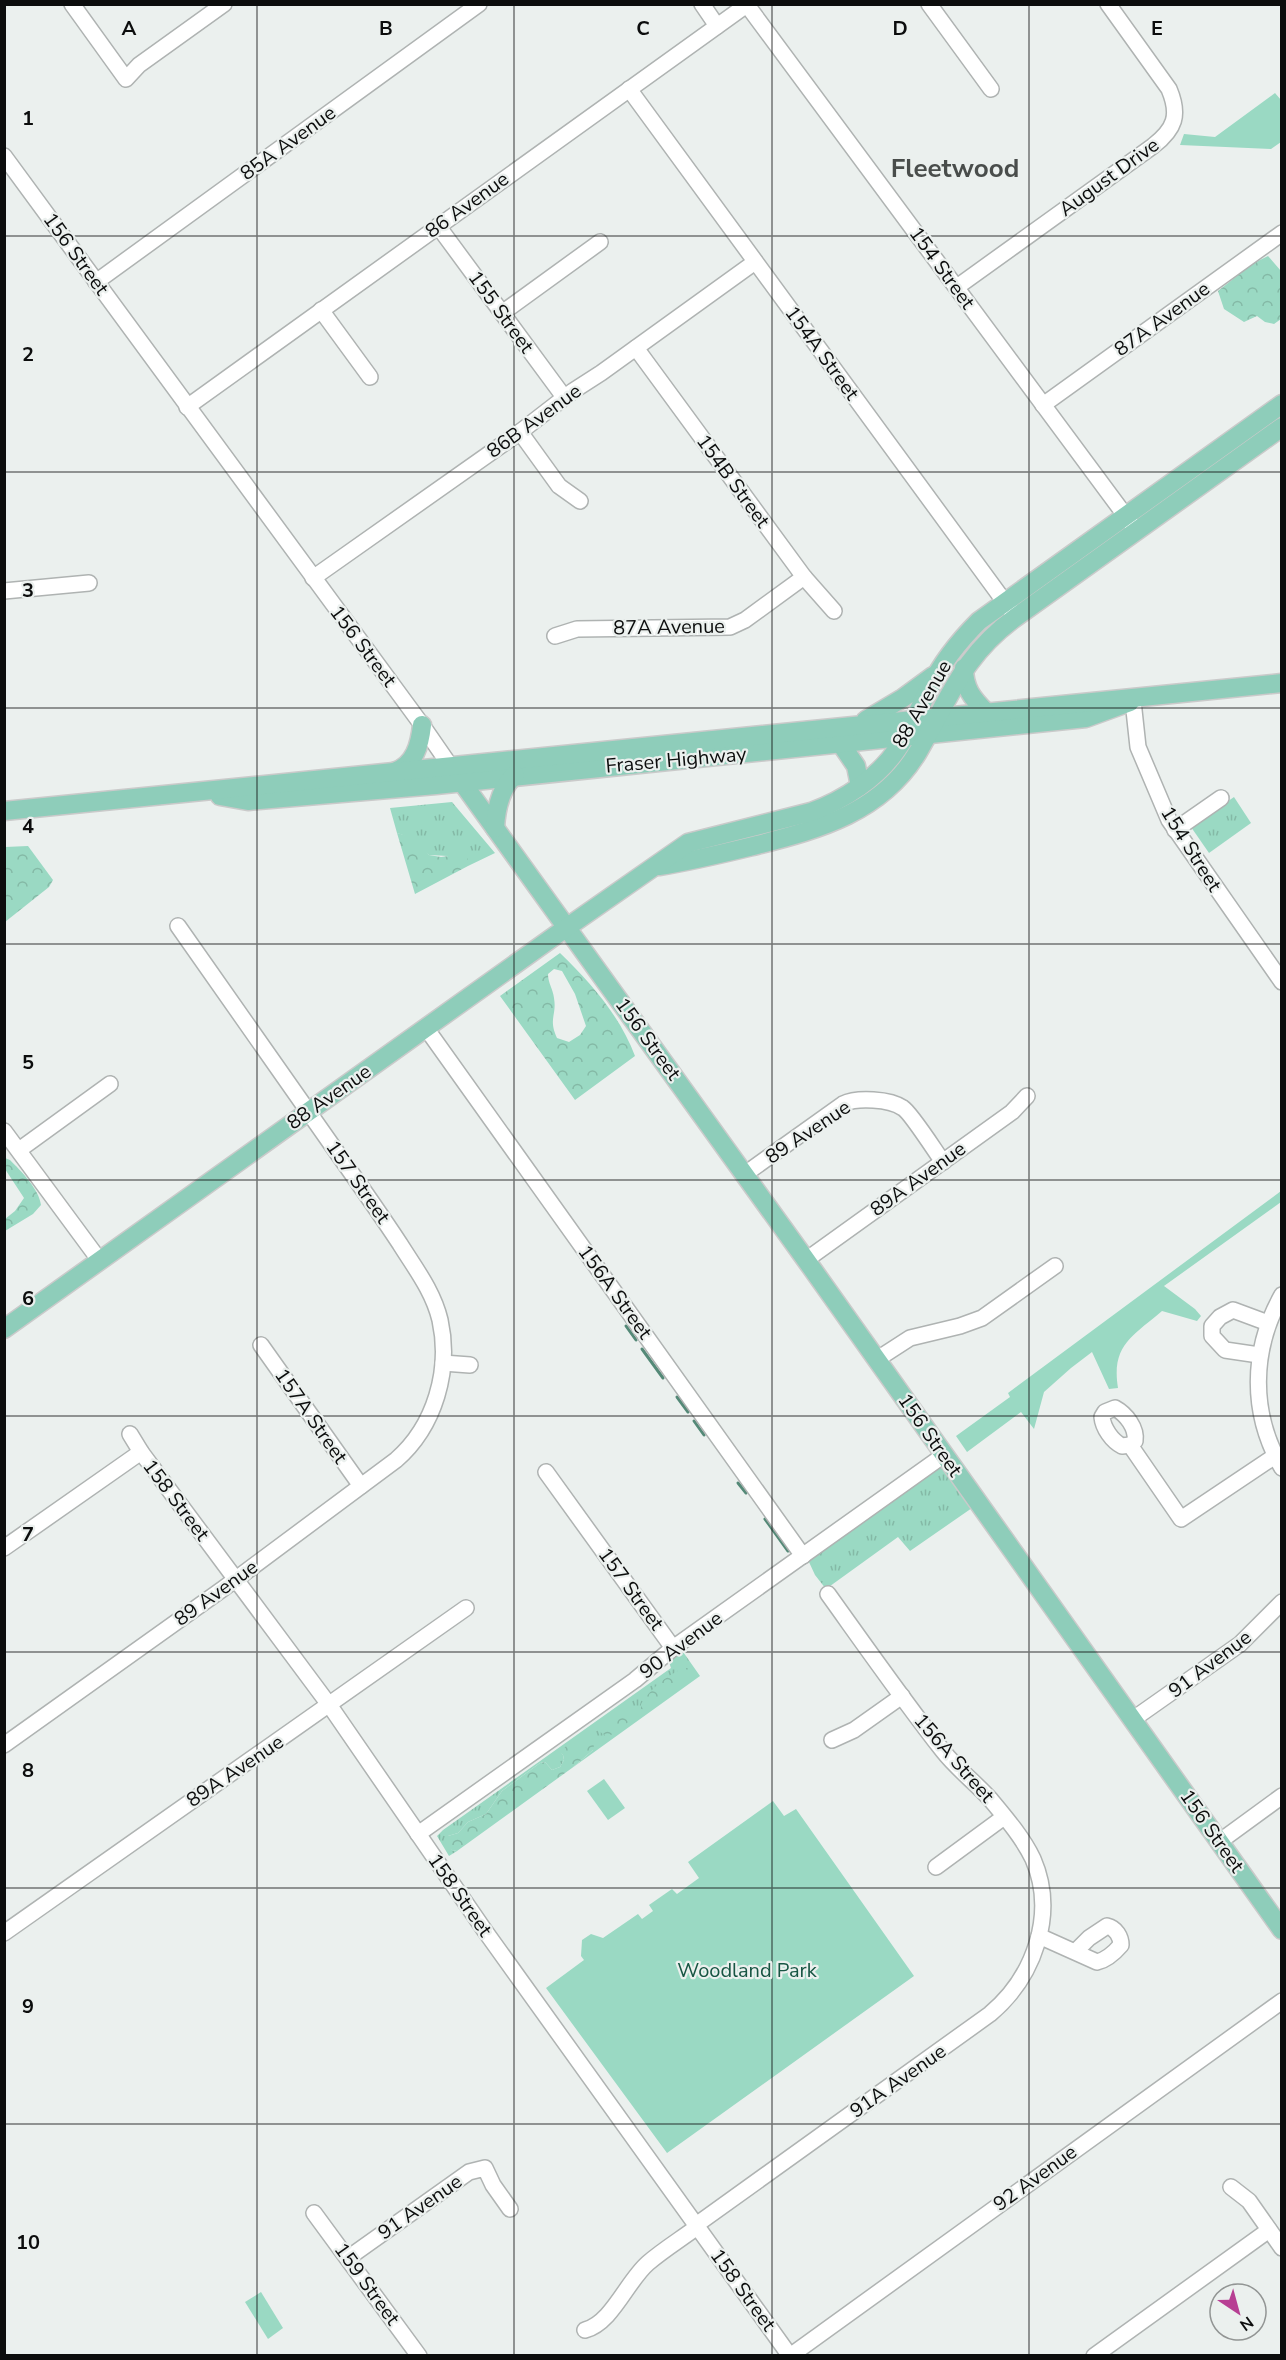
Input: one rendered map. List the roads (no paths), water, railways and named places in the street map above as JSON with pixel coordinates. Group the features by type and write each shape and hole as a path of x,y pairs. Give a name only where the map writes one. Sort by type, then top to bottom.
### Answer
{"main road":[{"name":"88 Avenue","path":"4,1329 568,926 688,843 811,812 828,806 860,786 890,758 906,737 937,673 974,627 1005,602 1281,404"},
{"name":"88 Avenue","path":"654,867 716,855 804,833 836,822 872,801 894,782 917,754 964,668 983,644 1016,617 1281,427"},
{"path":"964,668 964,681 968,692 986,712"},
{"path":"859,724 903,699 937,673"},
{"name":"Fraser Highway","path":"198,792 248,801 859,724 1281,683"},
{"name":"Fraser Highway","path":"4,811 390,773 515,776 841,744 1086,718 1141,698"},
{"path":"390,773 400,770 412,759 420,742 422,725"},
{"path":"841,744 856,766 860,786"},
{"name":"156 Street","path":"456,774 745,1174 1281,1930"},
{"path":"495,828 495,814 500,799 507,784 515,776"}],"street":[{"path":"72,4 126,79 140,65 224,4"},
{"name":"85A Avenue","path":"96,282 479,4"},
{"path":"702,4 717,26"},
{"path":"929,4 991,89"},
{"name":"August Drive","path":"957,287 1153,146 1172,126 1176,111 1169,89 1108,4"},
{"name":"86 Avenue","path":"187,407 748,5"},
{"name":"154 Street","path":"748,5 1137,531"},
{"name":"154A Street","path":"629,89 1016,617"},
{"name":"156 Street","path":"4,156 456,774"},
{"name":"155 Street","path":"438,226 564,397"},
{"name":"87A Avenue","path":"1043,405 1281,233"},
{"path":"502,313 600,242"},
{"name":"86B Avenue","path":"313,578 755,262"},
{"path":"321,310 370,377"},
{"name":"154B Street","path":"636,348 804,578 834,610"},
{"path":"520,432 560,486 580,501"},
{"name":"87A Avenue","path":"555,636 578,629 734,626 804,578"},
{"path":"4,591 88,583"},
{"name":"154 Street","path":"1141,698 1138,747 1164,809 1175,830 1281,982"},
{"path":"1175,830 1221,798"},
{"name":"157 Street","path":"178,926 359,1182 427,1287 441,1325 443,1363 435,1400 420,1432"},
{"name":"156A Street","path":"426,1028 803,1556"},
{"path":"19,1150 110,1084"},
{"name":"89A Avenue","path":"806,1260 1012,1112 1027,1096"},
{"name":"89 Avenue","path":"745,1174 843,1104 855,1099 873,1100 904,1108 943,1162"},
{"path":"4,1131 100,1261"},
{"path":"876,1360 910,1338 960,1326 982,1318 1055,1266"},
{"path":"1130,1445 1181,1519 1278,1462 1261,1415 1258,1390 1259,1355 1263,1338 1281,1295"},
{"path":"1259,1355 1225,1350 1212,1336 1212,1326 1220,1317 1233,1311 1268,1323"},
{"name":"157A Street","path":"261,1345 361,1486"},
{"path":"443,1363 470,1365"},
{"name":"89 Avenue","path":"4,1745 236,1580 405,1453 420,1432"},
{"name":"158 Street","path":"130,1434 141,1452 330,1706 496,1947 790,2355"},
{"path":"4,1548 141,1452"},
{"name":"90 Avenue","path":"418,1834 635,1680 673,1648 944,1455"},
{"name":"157 Street","path":"546,1472 673,1648"},
{"name":"156A Street","path":"828,1594 947,1756 990,1798 1029,1852 1039,1878 1042,1899 1039,1936"},
{"name":"91 Avenue","path":"1132,1720 1240,1644 1281,1602"},
{"name":"89A Avenue","path":"4,1933 186,1804 330,1706 466,1608"},
{"path":"832,1740 854,1730 902,1696"},
{"path":"1219,1842 1281,1796"},
{"path":"936,1867 1004,1817"},
{"path":"1039,1936 1076,1951"},
{"name":"91A Avenue","path":"585,2330 596,2325 607,2315 648,2263 990,2014 1009,1997 1025,1974 1039,1936"},
{"name":"92 Avenue","path":"790,2355 1281,2001"},
{"name":"91 Avenue","path":"348,2258 469,2172 484,2168 510,2209"},
{"path":"1231,2187 1249,2201 1281,2248"},
{"name":"159 Street","path":"314,2213 419,2355"},
{"path":"1094,2355 1269,2230"}],"waterway":[{"path":"626,1326 636,1340"},
{"path":"642,1349 663,1378"},
{"path":"677,1397 688,1412"},
{"path":"694,1421 704,1435"},
{"path":"738,1483 746,1493"},
{"path":"765,1519 788,1551"}],"district":[{"name":"Fleetwood","path":"955,168"}],"park label":[{"name":"Woodland Park","path":"747,1970"}]}
